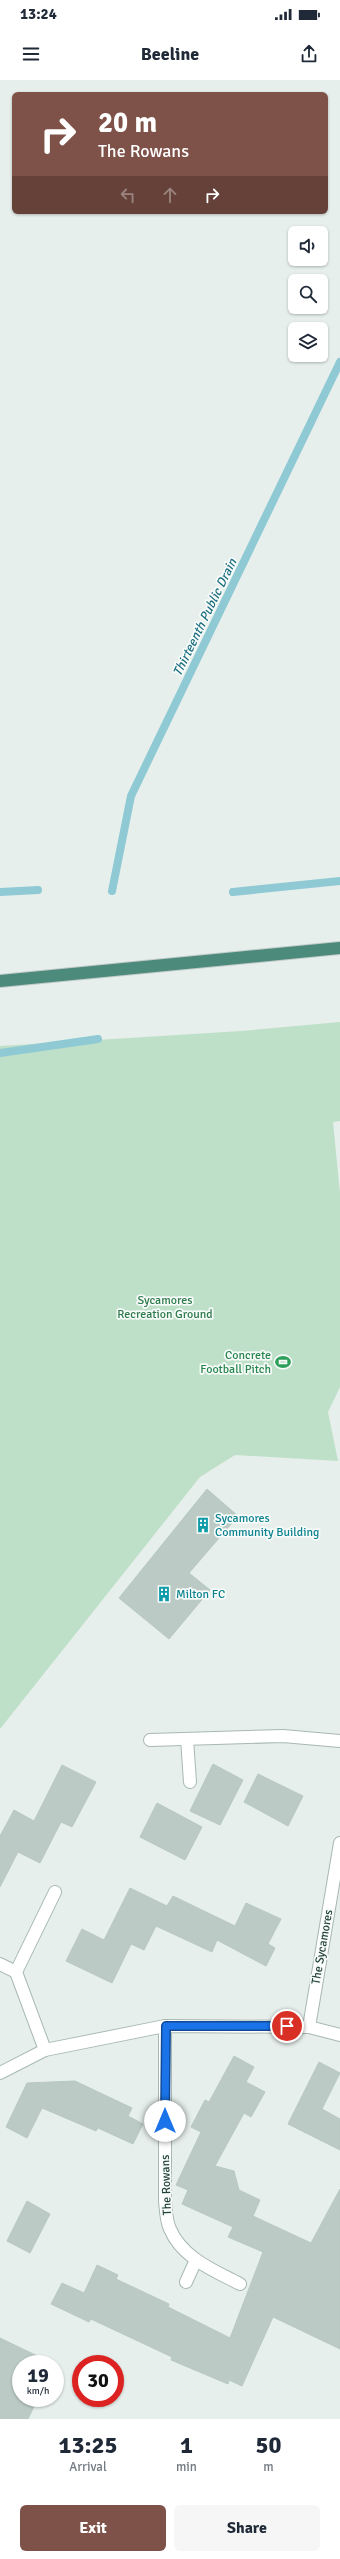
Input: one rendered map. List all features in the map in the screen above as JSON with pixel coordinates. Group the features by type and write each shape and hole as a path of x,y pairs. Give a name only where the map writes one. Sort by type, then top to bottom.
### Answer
{"highway":[{"path":"0,981 340,948"}],"street":[{"path":"150,1740 283,1736 340,1740"},
{"path":"187,1739 190,1782"},
{"name":"The Sycamores","path":"309,2027 340,1843"},
{"path":"16,1972 55,1892"},
{"path":"0,1964 16,1972 46,2050"},
{"path":"0,2073 46,2050 166,2026 309,2027 340,2035"},
{"name":"The Rowans","path":"166,2026 165,2201 168,2223 179,2243 196,2260 240,2284"},
{"path":"186,2282 196,2260"}],"green space":[{"name":"Sycamores Recreation Ground","path":"340,1022 340,1121 333,1122 340,1193 340,1387 328,1412 338,1461 235,1455 200,1477 0,1729 0,1046 241,1031"}],"building":[{"path":"207,1489 238,1516 189,1573 210,1590 169,1639 119,1598"},
{"path":"213,1764 243,1780 220,1825 190,1811"},
{"path":"62,1765 96,1782 72,1827 61,1822 40,1863 18,1852 0,1887 0,1836 14,1810 34,1821"},
{"path":"258,1774 303,1796 288,1826 244,1802"},
{"path":"157,1803 202,1827 185,1860 140,1837"},
{"path":"130,1888 167,1906 173,1896 235,1926 246,1903 281,1919 268,1944 275,1948 266,1966 217,1940 212,1952 156,1926 144,1950 131,1944 112,1983 66,1961 82,1929 104,1940"},
{"path":"234,2056 254,2067 246,2082 265,2092 251,2117 244,2113 215,2166 234,2171 239,2190 260,2200 253,2216 311,2243 340,2189 340,2349 273,2317 242,2386 229,2380 228,2384 171,2360 172,2357 91,2319 89,2322 51,2304 62,2283 84,2293 97,2265 118,2275 116,2279 169,2304 168,2307 230,2338 263,2252 228,2237 233,2227 182,2204 188,2190 176,2185 201,2132 191,2127 205,2100 209,2102"},
{"path":"319,2062 340,2073 322,2109 340,2119 340,2150 288,2124"},
{"path":"75,2081 132,2108 128,2116 143,2124 133,2144 98,2128 96,2131 42,2108 27,2138 6,2127 27,2083"},
{"path":"27,2201 50,2214 30,2253 7,2241"},
{"path":"0,2338 35,2355 12,2355 12,2407 34,2407 28,2419 0,2419"}],"waterway":[{"name":"Thirteenth Public Drain","path":"112,891 131,796 340,362"},
{"path":"233,892 340,881"},
{"path":"0,892 38,890"},
{"path":"0,1053 98,1039"}],"place":[{"name":"Concrete Football Pitch","path":"283,1362"},
{"name":"Sycamores Community Building","path":"203,1525"},
{"name":"Milton FC","path":"164,1594"}],"route":[{"path":"165,2121 166,2026 287,2026"}]}
